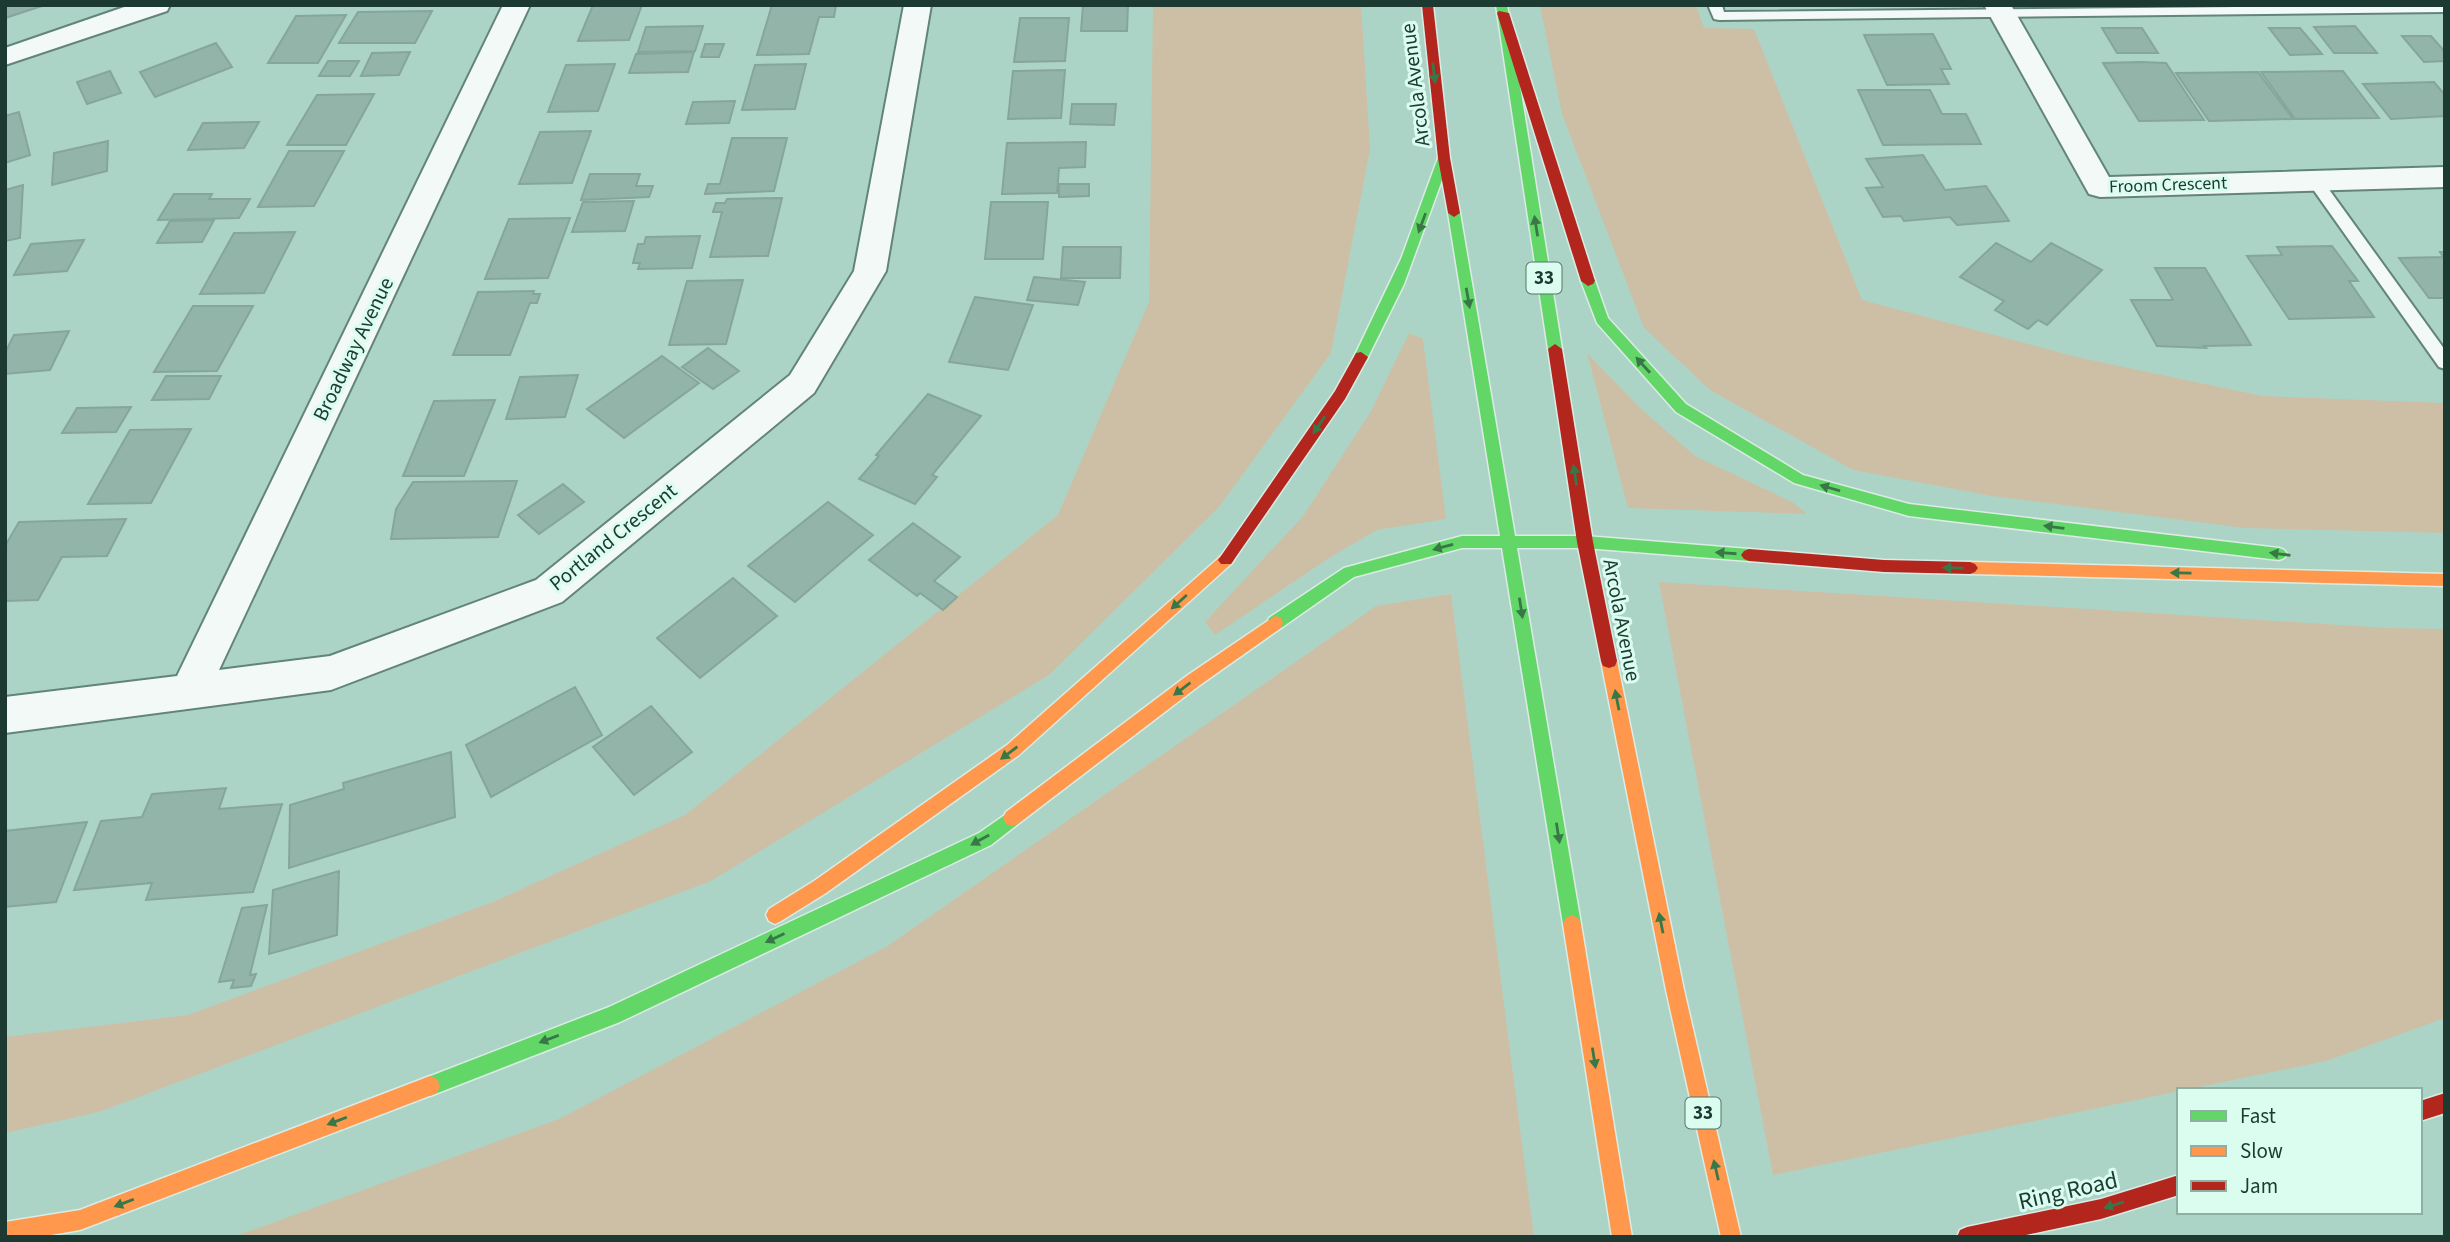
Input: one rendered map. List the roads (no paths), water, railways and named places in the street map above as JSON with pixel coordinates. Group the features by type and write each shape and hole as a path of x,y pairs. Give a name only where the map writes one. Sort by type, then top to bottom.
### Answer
{"main road":[{"name":"Arcola Avenue","path":"1427,5 1444,158 1510,541 1622,1237"},
{"name":"Arcola Avenue","path":"1502,9 1585,542 1675,989 1731,1237"},
{"path":"1502,9 1569,227 1602,320 1681,408 1799,479 1909,510 2294,555"},
{"path":"763,922 820,887 1013,750 1231,555 1340,395 1389,307 1420,230 1444,158"},
{"path":"5,1232 80,1220 613,1015 985,839 1194,680 1349,572 1462,542 1510,541 1585,542 1884,566 2445,580"},
{"path":"2335,560 2445,573"},
{"path":"613,1015 740,937"},
{"path":"2422,1110 2445,1103"},
{"name":"Ring Road","path":"1967,1237 2101,1209 2177,1186"}],"street":[{"path":"5,57 157,5"},
{"name":"Broadway Avenue","path":"189,692 517,5"},
{"name":"Portland Crescent","path":"5,715 331,673 550,591 802,384 870,271 918,5"},
{"name":"Froom Crescent","path":"1999,10 2100,187 2445,177"}],"lane":[{"path":"1715,5 1719,16 1999,10 2445,8"},
{"path":"2315,181 2445,363"}]}
